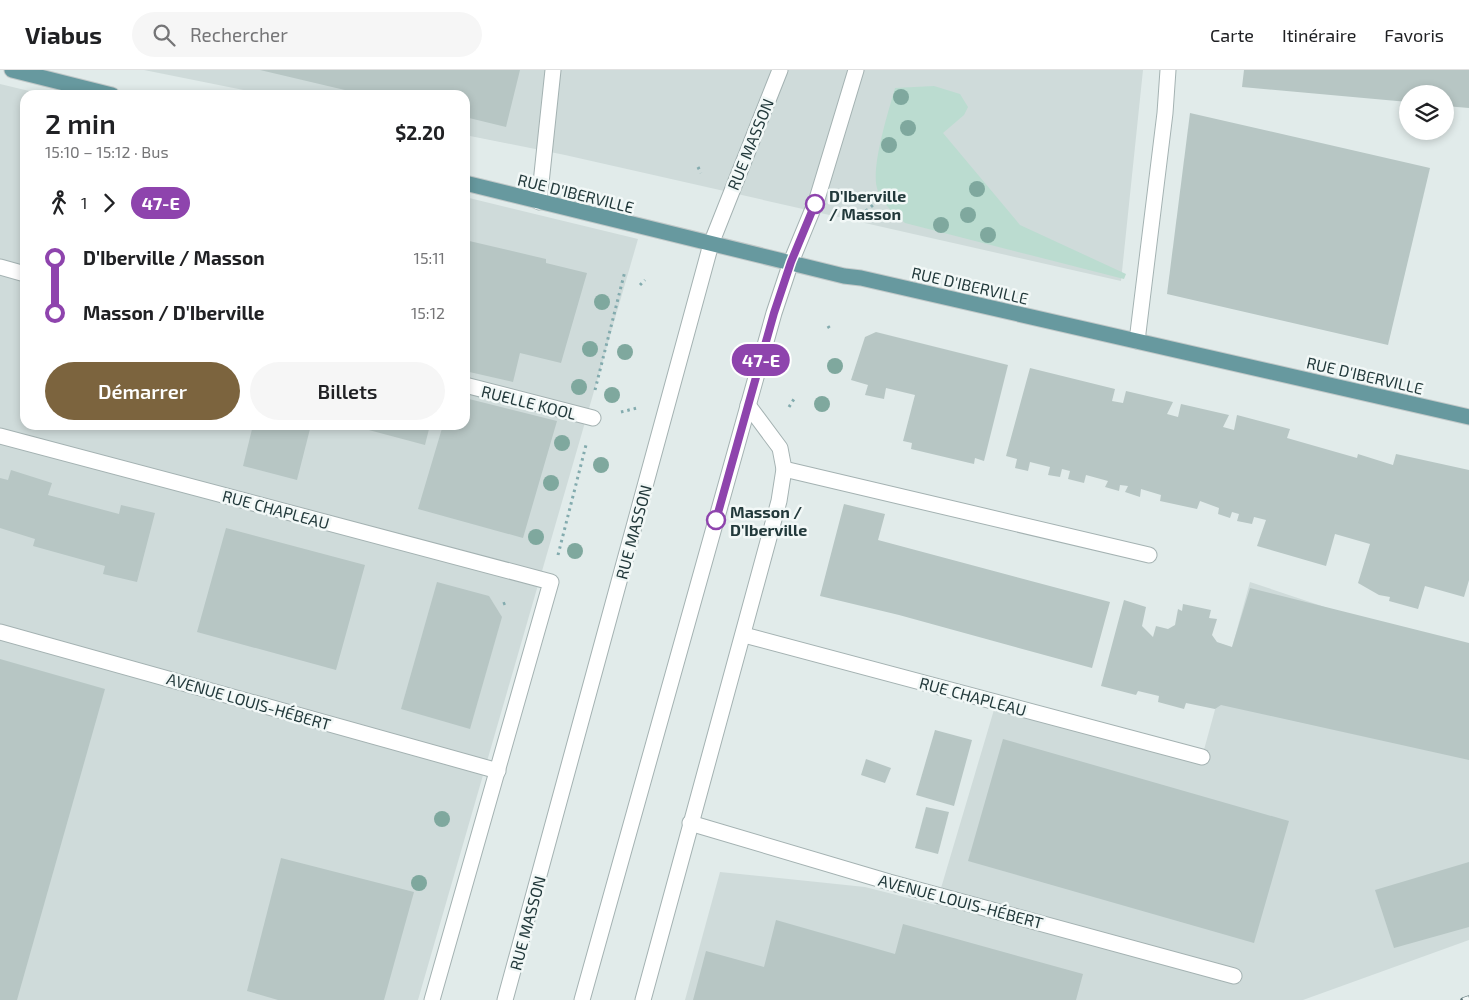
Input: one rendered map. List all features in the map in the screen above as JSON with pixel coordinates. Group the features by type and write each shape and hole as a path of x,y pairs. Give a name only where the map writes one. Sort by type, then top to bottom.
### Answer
{"main road":[{"path":"12,70 92,90"},
{"name":"RUE D'IBERVILLE","path":"470,184 844,276 860,278 1469,417"}],"street":[{"path":"539,202 554,70"},
{"name":"RUE MASSON","path":"506,1000 711,244 780,70"},
{"path":"582,1000 774,313 791,262 817,199 856,70"},
{"path":"1137,341 1162,141 1168,70"},
{"path":"0,267 20,273"},
{"name":"RUELLE KOOL","path":"470,386 593,418"},
{"path":"643,1000 779,501 784,469 780,448 748,405"},
{"name":"RUE CHAPLEAU","path":"0,436 552,582"},
{"path":"784,469 1149,555"},
{"path":"432,1000 552,582"},
{"name":"AVENUE LOUIS-HÉBERT","path":"0,632 498,771"},
{"name":"RUE CHAPLEAU","path":"744,635 1202,757"},
{"name":"AVENUE LOUIS-HÉBERT","path":"690,823 889,882 1234,976"}],"path":[{"path":"698,167 701,173"},
{"path":"866,211 873,205"},
{"path":"552,582 593,418 591,403 625,271"},
{"path":"640,285 645,280"},
{"path":"828,326 831,331"},
{"path":"789,407 794,399"},
{"path":"593,418 668,402"},
{"path":"503,604 508,602"}],"shaded area":[{"path":"144,70 1143,70 1121,281 565,155 470,136 470,90 243,90"},
{"path":"0,84 25,90 20,90 20,430 470,430 470,198 638,239 418,1000 0,1000"},
{"path":"1250,582 1346,614 1469,644 1469,940 1303,1000 685,1000 720,872 865,887 936,905 996,703 1202,757"}],"green space":[{"path":"934,86 960,94 968,107 964,115 943,133 1020,225 1126,274 1124,279 905,223 886,205 878,191 876,170 881,140 895,88"}],"building":[{"path":"260,70 520,70 506,127 470,118 470,90 345,90"},
{"path":"1244,70 1469,70 1469,108 1454,107 1454,85 1399,85 1399,101 1242,87"},
{"path":"1190,113 1430,168 1388,345 1167,294"},
{"path":"470,241 546,259 546,263 587,273 561,363 520,353 513,382 470,372"},
{"path":"876,332 1008,365 984,461 975,458 974,464 911,449 912,443 903,441 915,395 886,388 884,399 865,395 868,385 851,380 865,337"},
{"path":"1030,368 1115,389 1112,401 1123,403 1126,391 1173,402 1167,414 1178,417 1181,404 1229,415 1223,427 1234,430 1237,415 1290,429 1287,438 1357,458 1358,454 1393,465 1396,454 1469,470 1469,580 1464,597 1425,586 1418,609 1389,601 1390,597 1379,595 1358,583 1370,544 1335,534 1326,566 1257,546 1266,520 1254,517 1252,524 1237,521 1239,514 1232,512 1230,518 1218,514 1219,508 1200,501 1197,509 1160,501 1161,495 1141,489 1140,497 1125,492 1128,486 1120,485 1119,491 1105,487 1108,481 1086,475 1084,483 1068,479 1070,471 1062,469 1060,477 1048,475 1050,467 1030,462 1028,471 1015,468 1017,459 1006,456"},
{"path":"470,399 557,421 523,538 418,509 442,430 470,430"},
{"path":"252,430 310,430 297,480 243,466"},
{"path":"369,430 429,430 425,445"},
{"path":"11,470 52,483 48,495 119,514 121,505 155,513 137,582 103,574 105,566 33,546 35,539 0,528 0,478 8,480"},
{"path":"844,504 885,514 878,540 1110,602 1092,668 899,615 820,596"},
{"path":"226,528 365,565 336,670 197,632"},
{"path":"437,582 489,596 502,617 470,729 401,709"},
{"path":"1250,588 1469,643 1469,760 1221,705 1215,709 1186,703 1184,709 1158,702 1159,696 1138,691 1136,695 1101,686 1124,600 1146,607 1142,626 1153,637 1156,626 1168,629 1175,625 1178,609 1182,611 1183,604 1211,610 1209,618 1217,619 1212,635 1217,642 1232,647"},
{"path":"0,659 105,689 17,1000 0,1000"},
{"path":"935,730 972,740 954,806 916,795"},
{"path":"1003,739 1289,821 1254,943 968,861"},
{"path":"866,759 891,768 885,783 861,775"},
{"path":"926,807 949,812 938,854 915,848"},
{"path":"281,858 414,892 384,1000 278,1000 247,991"},
{"path":"1469,862 1469,927 1394,948 1375,890"},
{"path":"776,920 895,954 903,924 1083,974 1076,1000 693,1000 706,951 764,967"}],"railway":[{"path":"1463,1000 1469,998"}],"bus line":[{"name":"47-E","path":"716,520 774,313 791,262 815,204"}],"place":[{"name":"D'Iberville / Masson","path":"815,204"},
{"name":"Masson / D'Iberville","path":"716,520"}]}
